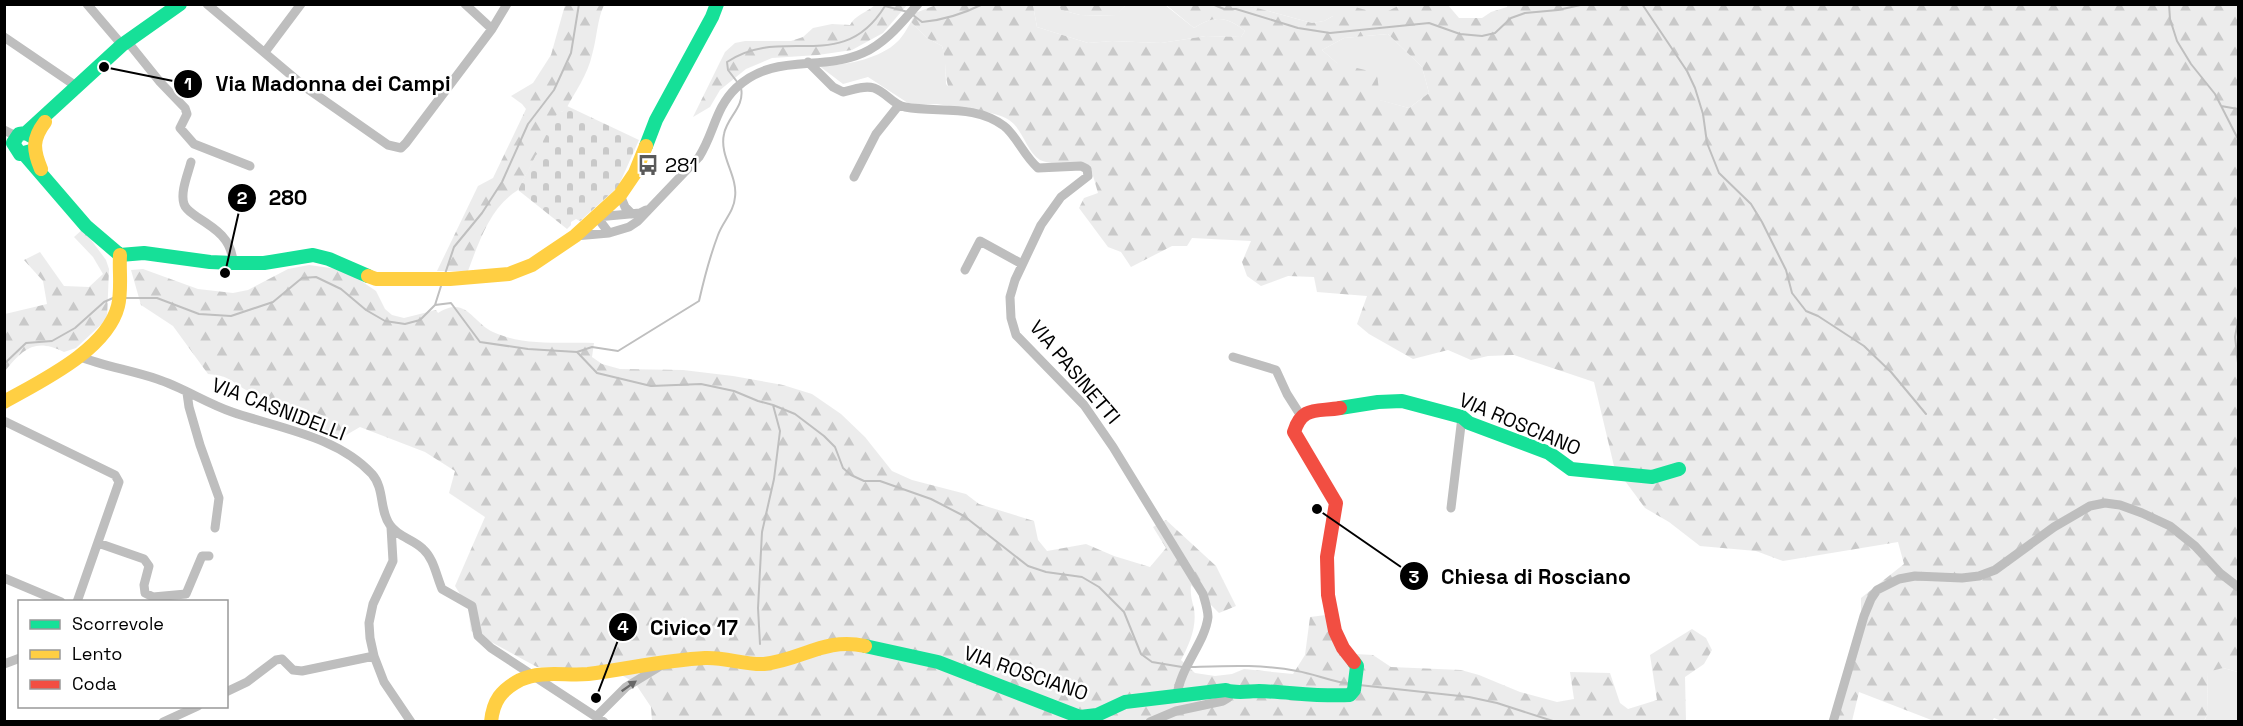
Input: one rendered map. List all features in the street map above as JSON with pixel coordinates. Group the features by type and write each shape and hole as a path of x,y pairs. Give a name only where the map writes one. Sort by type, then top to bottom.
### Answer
{"street":[{"path":"87,4 185,108 187,114 180,128 194,144 250,166"},
{"path":"180,4 124,43 19,142 44,177 86,226 120,255 144,253 233,263 264,263 313,255 329,259 376,279 434,280 508,274 532,265 575,236 620,195 635,173 656,120 717,4"},
{"path":"207,4 305,87 388,145 400,148 492,29 507,4"},
{"path":"265,52 301,4"},
{"path":"465,4 492,29"},
{"path":"575,236 609,233 629,227 651,208 699,157 705,148 723,103 735,88 750,77 780,65 844,58 862,53 884,40 917,5"},
{"path":"4,38 76,86"},
{"name":"VIA PASINETTI","path":"808,62 833,87 843,92 864,87 876,88 899,105 979,114 1005,126 1029,160 1038,168 1081,166 1087,169 1088,176 1052,207 1022,264 1010,297 1011,318 1016,335 1084,405 1113,447 1203,594 1208,616 1204,630 1185,667 1177,696"},
{"path":"854,177 876,134 899,105"},
{"path":"191,162 184,189 184,204 188,210 229,242 233,263"},
{"path":"620,195 625,207 632,214"},
{"path":"597,217 640,213 651,208"},
{"path":"597,217 609,233"},
{"path":"965,270 980,241 1022,264"},
{"path":"4,402 56,372 111,327 118,306 120,255"},
{"name":"VIA CASNIDELLI","path":"78,356 120,370 158,379 230,411 322,442 351,457 373,475 380,486 385,518 391,527 393,561 374,604 369,622 374,656 384,682 411,722"},
{"path":"1233,357 1276,370 1301,416"},
{"path":"187,393 200,445 219,498 214,528"},
{"name":"VIA ROSCIANO","path":"534,675 585,674 707,658 762,664 786,660 822,646 849,642 938,662 1080,717 1097,715 1125,702 1226,690 1336,697 1350,695 1354,690 1357,666 1343,648 1330,612 1326,575 1329,535 1336,503 1294,432 1294,426 1301,416 1352,405 1402,401 1462,417 1469,423 1549,453 1571,469 1652,477 1679,469"},
{"path":"1451,507 1462,417"},
{"path":"4,421 115,475 119,482 78,600"},
{"path":"1833,722 1864,616 1877,590 1899,579 1915,576 1962,578 1979,576 1995,570 2054,527 2090,506 2105,503 2120,505 2170,526 2238,587"},
{"path":"391,527 401,536 422,548 432,559 442,589 472,606 478,636 491,648 600,719 626,687 669,662"},
{"path":"98,543 144,559 149,566 144,585 145,593 153,597 186,594 202,556 209,556"},
{"path":"4,578 56,600"},
{"path":"228,691 247,682 276,660 282,659 293,670 302,671 374,656"},
{"path":"491,722 492,708 503,691 534,675"},
{"path":"1150,722 1176,711 1223,701 1231,692"},
{"path":"163,722 194,708"}],"green space":[{"path":"1059,4 1126,5 1116,16 1080,15 1061,10"},
{"path":"1165,4 1246,5 1312,23 1324,21 1351,6 1366,10 1373,18 1396,7 1415,4 1448,5 1459,18 1482,18 1491,12 1507,7 1508,4 2238,5 2238,672 2223,668 2208,672 2207,715 2204,721 2004,722 1994,718 1992,721 1934,721 1859,692 1852,721 1829,721 1861,616 1861,598 1904,564 1898,542 1783,561 1756,551 1700,546 1669,522 1645,508 1614,466 1594,382 1514,355 1488,356 1471,360 1448,350 1413,359 1369,334 1357,324 1367,296 1317,292 1314,277 1288,276 1261,286 1247,276 1242,262 1251,241 1192,238 1187,246 1172,246 1131,267 1121,252 1108,247 1079,208 1084,198 1098,193 1090,165 1044,162 1035,156 1018,129 1009,120 960,104 948,87 942,46 927,38 911,22 915,13 936,5 1033,5 1037,27 1088,43 1112,41 1161,43 1206,36 1241,37 1245,31 1232,22 1220,19 1208,21 1194,28","holes":["1388,34 1422,67 1429,93 1409,108 1380,100 1377,73 1337,63 1322,50 1344,38"]},
{"path":"565,5 604,5 594,49 584,76 566,109 560,111 518,190 508,197 493,215 481,237 468,271 437,271 478,186 493,178 526,109 511,96 533,83 551,55"},
{"path":"875,5 907,5 883,33 852,50 772,58 746,69 720,90 710,107 693,117 725,52 735,43 791,41 803,37 813,28 832,24 850,25 858,16"},
{"path":"1033,5 1059,5 1061,10 1080,15 1115,16 1126,5 1165,5 1194,28 1208,21 1220,19 1232,22 1245,31 1241,37 1206,36 1161,43 1112,41 1088,43 1037,27"},
{"path":"1246,5 1397,5 1397,7 1373,19 1333,16 1324,21 1312,23"},
{"path":"911,22 927,38 942,46 945,56 946,84 969,109 937,104 911,105 868,77 843,84 818,65 838,65 860,61 881,53 899,40"},
{"path":"1388,34 1422,67 1429,93 1409,108 1379,100 1322,50 1344,38"},
{"path":"567,106 639,140 618,187 580,221 576,219 571,222 567,229 518,190 559,110 562,112"},
{"path":"83,229 106,260 109,269 107,319 76,348 64,352 45,346 31,348 18,356 5,371 5,314 47,304 43,281 24,260 40,252 64,286 89,287 103,274 93,257 74,237"},
{"path":"309,265 345,270 376,291 385,309 392,315 404,318 436,310 438,313 448,308 462,308 486,328 505,336 530,341 594,343 592,357 602,364 620,369 683,370 733,376 783,385 812,394 841,414 865,437 892,471 912,480 966,494 979,504 1034,521 1038,540 1047,551 1086,544 1114,556 1150,567 1166,548 1153,527 1166,520 1216,566 1236,606 1219,613 1191,585 1195,616 1189,642 1181,660 1195,673 1215,676 1232,674 1244,669 1293,674 1305,655 1310,617 1326,615 1355,654 1373,655 1391,667 1461,670 1520,692 1557,702 1574,699 1570,672 1610,673 1620,703 1628,709 1657,700 1650,655 1692,629 1706,638 1712,650 1704,664 1685,677 1686,721 652,721 651,707 635,683 608,667 571,669 537,667 471,631 468,607 455,586 485,517 449,493 455,471 425,452 360,427 341,438 295,416 227,378 208,374 173,326 141,305 131,270 143,269 198,289 233,293 248,290 288,269"},
{"path":"2223,668 2238,672 2238,721 2204,722 2207,715 2208,671"}],"waterway":[{"path":"445,274 454,247 482,213 502,182 528,124 554,90 571,53 579,4"},
{"path":"913,15 922,22 930,21 954,16 983,4"},
{"path":"1212,4 1298,28 1330,33 1429,23 1460,34 1482,36 1495,33 1511,18 1525,13 1558,10 1585,4"},
{"path":"1642,4 1687,71 1695,88 1703,114 1707,143 1719,173 1751,204 1762,222 1786,270 1792,293 1806,311 1818,316 1864,346 1891,372 1926,414"},
{"path":"2169,4 2170,19 2177,41 2191,64 2215,94 2238,139"},
{"path":"738,83 728,70 727,62 748,52 769,47 831,44 850,39 868,27 885,6 908,12"},
{"path":"124,298 157,298 199,314 231,316 273,302 302,278 316,277 341,289 366,310 385,321 405,324 420,320 435,305 451,303 480,342 528,349 577,352 592,347 618,351 699,301 715,243 734,202 734,181 723,142 726,128 740,101 741,88"},
{"path":"2221,106 2238,109"},
{"path":"435,305 441,286"},
{"path":"4,364 26,343 52,341 75,328 104,302 113,298"},
{"path":"2238,321 2235,337 2238,363"},
{"path":"577,352 597,373 651,386 701,384 734,391 773,405 780,431 774,479 762,532 758,608 760,644"},
{"path":"773,405 795,414 824,436 835,447 843,468 851,475 864,481 880,481 931,499 964,516 1028,566 1046,572 1082,577 1099,587 1124,612 1141,654 1152,662 1182,667"},
{"path":"1191,667 1271,667 1304,672 1351,684"},
{"path":"1359,685 1469,697 1497,703 1556,722"}],"traffic: fast":[{"path":"26,133 122,45 180,4"},
{"path":"646,146 656,120 717,4"},
{"path":"31,136 26,133 19,134 13,143 20,154 31,151"},
{"path":"24,154 86,226 120,255 144,253 233,263 264,263 313,255 329,259 368,276"},
{"path":"1340,408 1402,401 1462,417 1469,423 1549,453 1571,469 1652,477 1679,469"},
{"path":"865,646 938,662 1080,717 1097,715 1125,702 1226,690 1350,695 1354,690 1357,666 1354,662"}],"traffic: slow":[{"path":"41,169 35,145 45,122"},
{"path":"368,276 376,279 450,279 509,274 532,265 575,236 620,195 635,173 646,146"},
{"path":"4,402 71,363 101,337 118,306 120,255"},
{"path":"491,722 496,702 503,692 520,680 536,675 588,674 705,658 764,664 838,644 865,646"}],"traffic: jam":[{"path":"1340,408 1317,410 1306,414 1301,418 1294,432 1336,503 1327,557 1328,595 1335,631 1343,648 1354,662"}],"place":[{"name":"Via Madonna dei Campi","path":"104,67"},
{"name":"281","path":"648,165"},
{"name":"280","path":"225,273"},
{"name":"Chiesa di Rosciano","path":"1317,509"},
{"name":"Civico 17","path":"596,698"}]}
